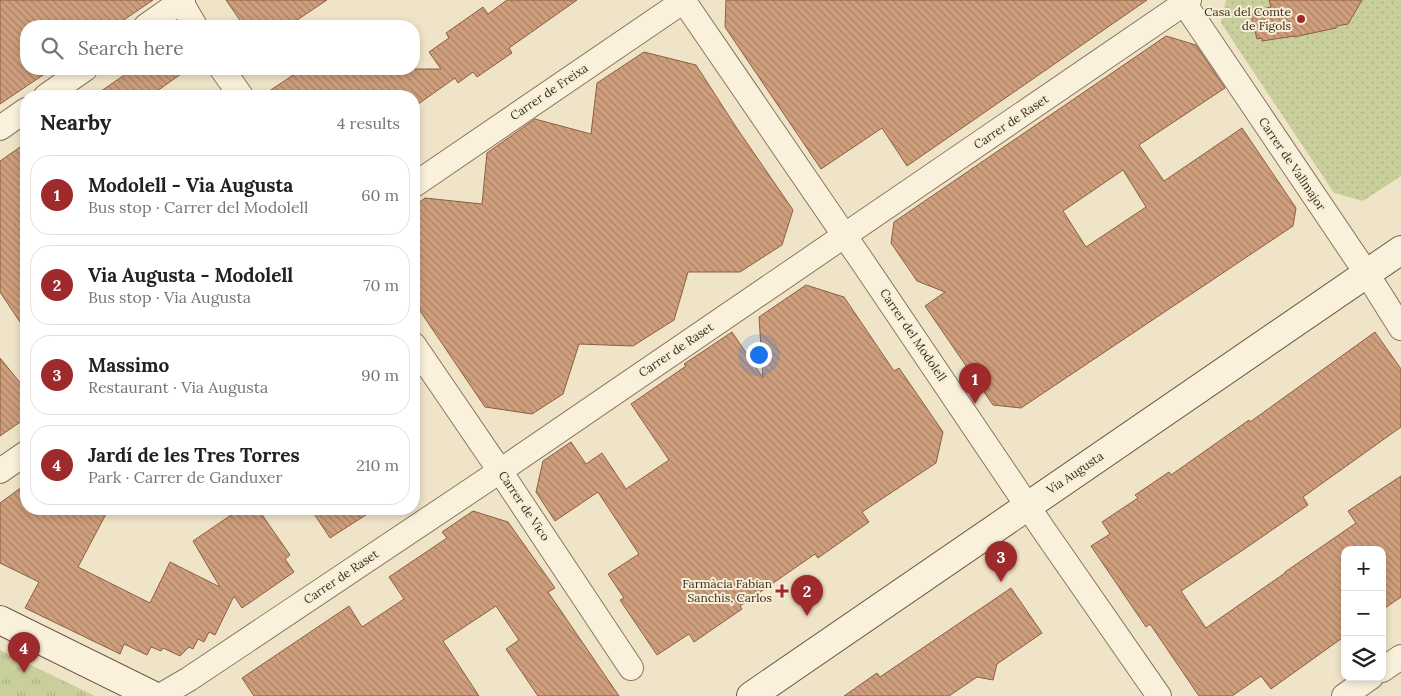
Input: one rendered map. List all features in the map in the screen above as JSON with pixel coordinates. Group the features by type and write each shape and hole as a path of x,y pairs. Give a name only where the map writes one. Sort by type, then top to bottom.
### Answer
{"main road":[{"name":"Via Augusta","path":"750,696 1401,250"},
{"path":"0,620 154,696"}],"street":[{"path":"154,20 182,0 193,20"},
{"name":"Carrer de Freixa","path":"420,181 684,0"},
{"name":"Carrer del Modolell","path":"684,0 1159,696"},
{"name":"Carrer de Raset","path":"160,696 500,471 1185,1"},
{"name":"Carrer de Vallmajor","path":"1185,1 1401,328"},
{"path":"55,90 76,75"},
{"path":"226,75 237,90"},
{"path":"0,128 20,114"},
{"name":"Carrer de Vico","path":"420,354 631,668"},
{"path":"0,471 20,457"},
{"path":"1386,667 1401,657"},
{"path":"1344,696 1366,681"}],"green space":[{"path":"1226,0 1401,0 1401,176 1363,201 1334,193 1221,23"},
{"path":"0,650 95,696 0,696"}],"building":[{"path":"0,0 153,0 124,20 20,20 20,75 43,75 0,104"},
{"path":"226,0 327,0 297,20 240,20"},
{"path":"507,0 577,0 509,48 512,53 477,77 473,72 458,83 455,78 420,103 420,90 271,90 293,75 420,75 420,69 441,69 429,52 449,38 446,33 483,7 488,14"},
{"path":"726,0 1147,0 907,166 882,128 821,169 725,27"},
{"name":"Casa del Comte de Fígols","path":"1269,0 1362,0 1348,24 1294,37 1262,41 1262,38 1257,39 1251,15 1256,14 1255,11 1271,7"},
{"path":"1166,36 1196,45 1225,88 1139,145 1164,181 1242,128 1296,208 1293,226 1021,408 993,405 925,306 945,292 917,281 891,243 894,222","holes":["1123,170 1146,207 1086,247 1063,211"]},
{"path":"644,52 696,65 793,210 782,245 740,272 688,272 674,320 633,346 579,344 563,394 532,414 485,407 420,311 420,202 425,198 482,204 487,153 535,119 591,134 597,83"},
{"path":"124,75 180,75 158,90 103,90"},
{"path":"20,147 20,322 0,292 0,161"},
{"path":"806,285 844,297 894,371 899,368 943,432 936,463 862,512 869,522 818,558 815,554 740,606 742,609 694,642 689,634 657,655 620,600 624,598 608,574 639,554 598,492 555,521 536,492 543,461 571,442 586,464 602,453 626,489 669,460 631,404 686,366 684,364 732,332 763,378 759,317"},
{"path":"1375,332 1401,369 1401,427 1303,497 1308,505 1181,591 1206,628 1356,523 1348,511 1401,476 1401,597 1386,607 1386,546 1341,546 1341,639 1271,689 1261,676 1232,696 1199,696 1150,624 1146,627 1091,546 1110,534 1102,522 1138,498 1135,495 1169,472 1171,475 1249,420 1250,422"},
{"path":"0,358 20,383 20,422 0,436"},
{"path":"20,488 20,515 105,515 78,567 150,603 170,562 220,587 193,541 231,515 262,515 290,555 285,559 294,572 242,608 234,596 215,635 209,632 204,642 198,639 193,649 189,647 180,656 163,648 161,651 151,647 147,655 124,644 120,654 25,608 39,582 0,563 0,503"},
{"path":"473,511 508,522 555,588 548,592 619,696 538,696 506,649 519,640 496,606 443,641 479,696 254,696 242,678 349,606 362,627 404,599 389,577 447,538 442,532"},
{"path":"315,515 366,515 330,538"},
{"path":"1011,588 1042,633 997,664 993,680 977,677 949,696 844,696 877,673 880,677"}],"place":[{"name":"Casa del Comte de Fígols","path":"1301,19"},
{"name":"Modolell - Via Augusta","path":"975,404"},
{"name":"Massimo","path":"1001,582"},
{"name":"Farmàcia Fabian Sanchis, Carlos","path":"782,591"},
{"name":"Via Augusta - Modolell","path":"807,616"},
{"name":"Jardí de les Tres Torres","path":"24,673"}]}
